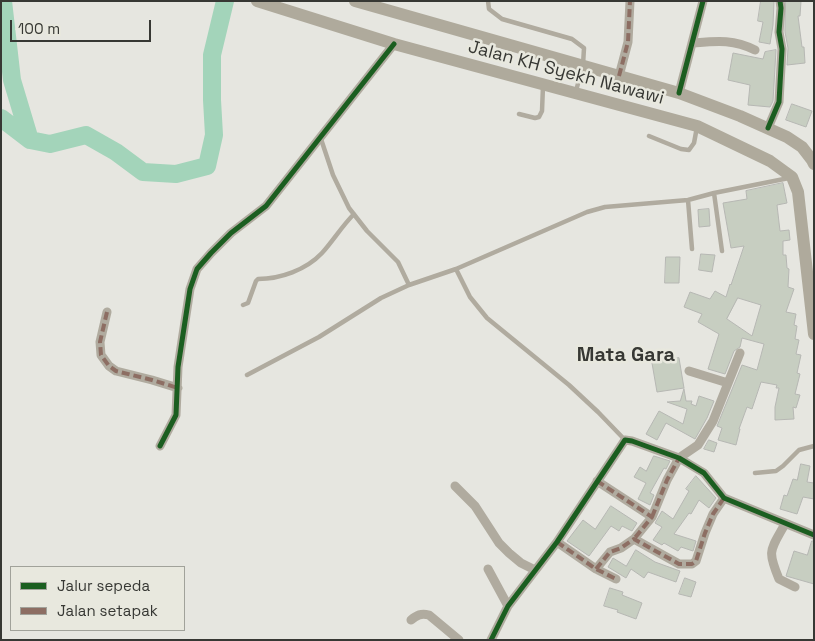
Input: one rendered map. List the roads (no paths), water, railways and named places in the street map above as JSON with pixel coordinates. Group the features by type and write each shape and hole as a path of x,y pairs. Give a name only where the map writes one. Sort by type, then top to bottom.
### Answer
{"main road":[{"name":"Jalan KH Syekh Nawawi","path":"256,1 394,44 697,126 754,153 792,177"},
{"name":"Jalan KH Syekh Nawawi","path":"354,1 679,93 787,136 802,147 814,164"},
{"path":"792,177 798,192 814,334"}],"street":[{"path":"619,76 628,42 630,1"},
{"path":"679,93 703,1"},
{"path":"768,128 779,102 782,49 779,32 780,1"},
{"path":"693,43 726,41 746,45 756,50"},
{"path":"160,446 176,415 178,367 190,289 197,269 231,233 266,206 394,44"},
{"path":"107,312 100,342 101,355 109,366 116,371 178,388"},
{"path":"596,569 610,552 621,548 634,539 652,517 667,480 679,458 698,445 703,439 719,409 740,353"},
{"path":"689,371 728,383"},
{"path":"492,640 508,606 579,511 625,440 679,458 708,476 724,498 814,535"},
{"path":"597,481 652,517"},
{"path":"455,486 475,506 499,543 521,563 535,570"},
{"path":"634,539 679,564 692,564 696,561 713,514 724,498"},
{"path":"785,524 772,548 771,560 779,579 795,587"},
{"path":"557,542 596,569 616,579"},
{"path":"488,569 508,606"},
{"path":"411,620 423,614 429,615 459,640"}],"lane":[{"path":"488,1 489,9 502,19 572,39 584,48 583,65 575,93"},
{"path":"519,114 534,118 539,117 542,111 543,84"},
{"path":"649,136 681,149 689,150 694,142 697,126"},
{"path":"321,138 333,174 349,208 367,231 398,262 409,285"},
{"path":"247,375 319,337 381,298 409,285 456,269 587,212 605,207 688,200 792,177"},
{"path":"714,193 722,251"},
{"path":"688,200 692,249"},
{"path":"243,305 248,303 258,279 283,276 308,265 321,254 354,214"},
{"path":"456,269 470,297 487,318 570,385 625,440"},
{"path":"755,473 776,470 783,466 799,450 814,446"}],"waterway":[{"path":"3,1 12,80 30,140 50,144 86,135 116,152 143,172 176,174 207,166 214,135 212,55 225,1"},
{"path":"1,118 30,140"}],"district":[{"name":"Mata Gara","path":"626,356"}]}
